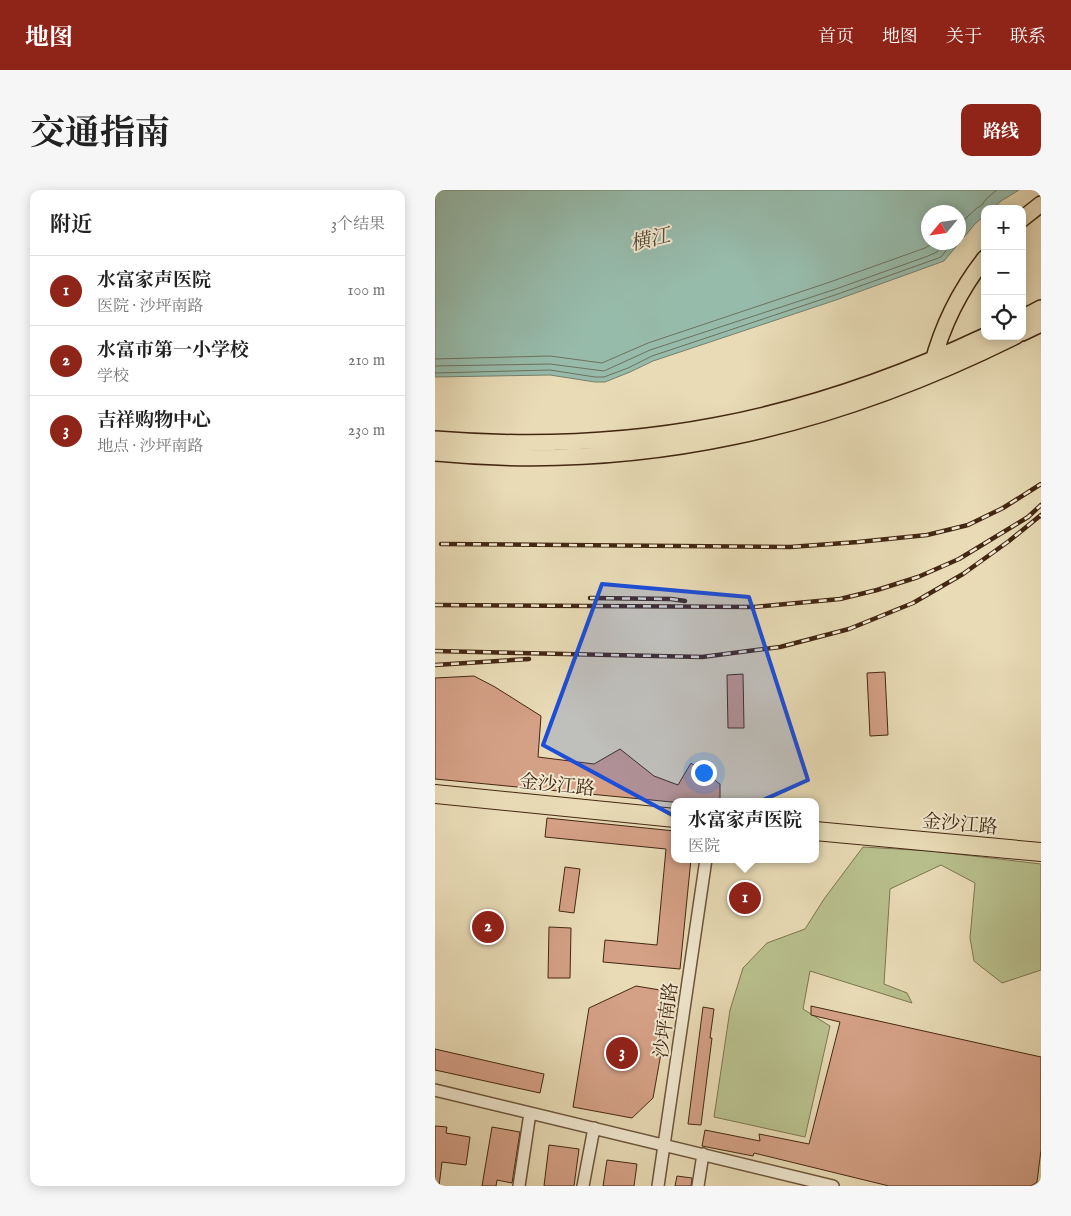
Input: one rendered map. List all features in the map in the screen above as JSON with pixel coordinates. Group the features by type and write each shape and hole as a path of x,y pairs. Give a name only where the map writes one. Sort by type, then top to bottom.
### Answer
{"highway":[{"name":"金沙江路","path":"435,794 671,818"},
{"name":"金沙江路","path":"819,831 1041,852"}],"main road":[{"path":"1026,216 1041,204"},
{"path":"930,376 935,355 957,300 981,264"},
{"path":"1026,316 1041,308"},
{"path":"1026,331 1041,324"},
{"path":"435,439 505,443 581,442 629,439 704,428 811,404 862,387 935,355 981,338"},
{"path":"435,453 505,457 582,456 631,452 706,442 775,428 823,415 930,376 1007,340"}],"street":[{"name":"沙坪南路","path":"658,1186 705,863"},
{"path":"435,1090 833,1186"},
{"path":"519,1186 530,1113"},
{"path":"583,1186 593,1128"},
{"path":"698,1186 703,1154"}],"highlighted area":[{"path":"602,584 749,597 808,780 698,829 543,745"}],"green space":[{"path":"863,847 931,851 1041,864 1041,970 1002,983 974,961 970,938 975,883 941,865 890,889 884,984 907,993 912,1003 810,971 803,1009 830,1026 805,1137 714,1117 730,1010 743,968 767,943 805,929 824,899"}],"water":[{"name":"横江","path":"435,190 1019,190 996,205 981,205 981,219 966,235 966,205 921,205 921,250 953,250 944,261 836,300 653,361 605,382 550,375 435,377"}],"building":[{"path":"885,672 888,735 870,736 867,673"},
{"path":"743,674 744,728 728,728 727,675"},
{"path":"474,676 541,716 538,757 594,764 620,749 654,776 678,785 691,763 720,784 720,798 671,798 671,802 435,779 435,678"},
{"path":"547,818 671,831 671,863 691,863 680,969 603,962 605,940 657,945 666,849 545,837"},
{"path":"565,867 580,869 574,913 559,911"},
{"path":"549,927 571,928 570,978 548,978"},
{"path":"636,986 672,992 653,1098 632,1118 573,1107 589,1008"},
{"path":"811,1006 1041,1057 1041,1150 1037,1182 1031,1186 889,1186 754,1153 753,1156 702,1146 705,1130 760,1141 759,1134 809,1144 840,1022 811,1015"},
{"path":"703,1007 714,1009 701,1125 688,1124"},
{"path":"435,1049 544,1074 540,1093 435,1070"},
{"path":"435,1126 447,1127 446,1133 470,1137 466,1165 442,1162 439,1186 435,1186"},
{"path":"492,1127 520,1132 512,1183 497,1180 496,1186 482,1186"},
{"path":"549,1145 579,1149 574,1186 544,1186"},
{"path":"607,1160 637,1164 634,1186 603,1186"},
{"path":"677,1176 692,1178 691,1186 675,1186"}],"railway":[{"path":"441,544 790,547 858,542 927,535 968,525 1003,508 1041,484"},
{"path":"435,605 754,607 840,599 918,577 959,559 1028,517 1041,505"},
{"path":"435,651 702,657 780,647 849,629 913,603 963,574 1041,515"},
{"path":"590,598 671,599 685,601"},
{"path":"435,665 529,659"}],"place":[{"name":"水富家声医院","path":"745,898"},
{"name":"水富市第一小学校","path":"488,927"},
{"name":"吉祥购物中心","path":"622,1053"}]}
